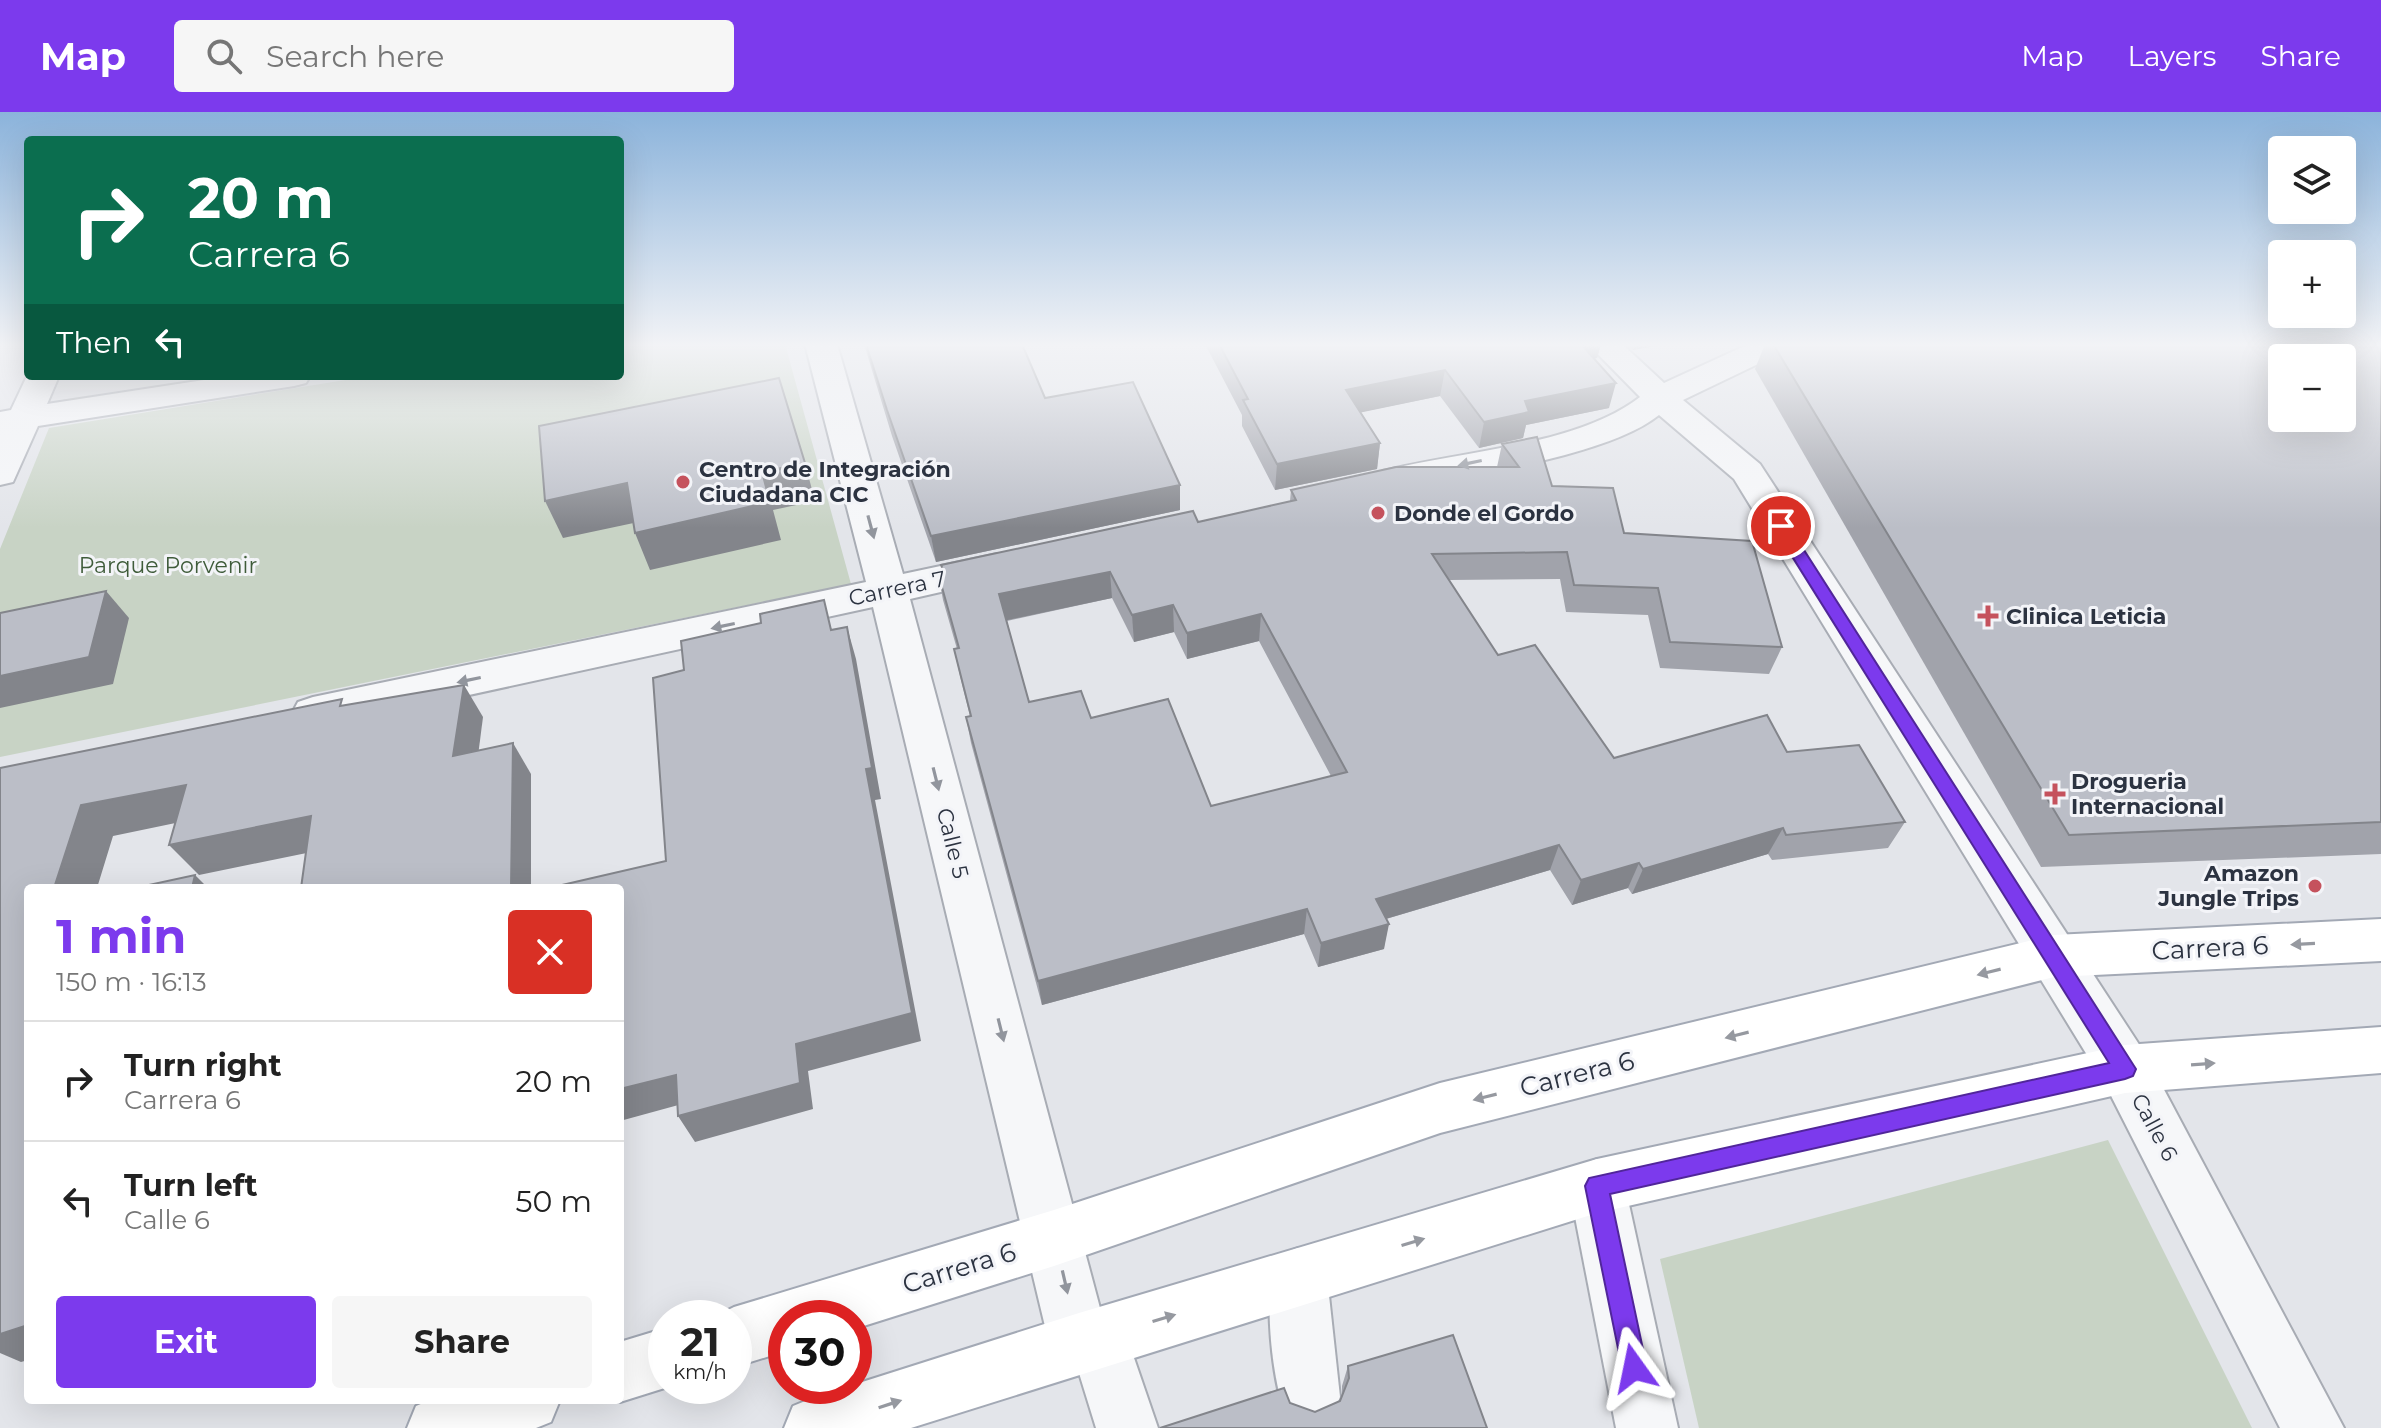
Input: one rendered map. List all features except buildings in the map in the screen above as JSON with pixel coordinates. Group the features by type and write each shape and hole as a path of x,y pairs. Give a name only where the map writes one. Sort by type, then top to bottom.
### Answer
{"main road":[{"name":"Carrera 6","path":"854,1300 1054,1238 1440,1108 2054,956 2381,940"},
{"path":"815,1428 1089,1340 1597,1186 2125,1069 2381,1050"},
{"path":"624,1371 648,1363"},
{"path":"438,1428 516,1404"}],"street":[{"path":"0,474 12,420 105,405"},
{"name":"Calle 5","path":"838,405 1054,1238 1089,1340 1127,1428"},
{"path":"1366,486 1583,439 1637,416 1651,405"},
{"name":"Calle 6","path":"1669,405 1747,472 2054,956 2125,1069 2313,1428"},
{"name":"Carrera 7","path":"280,720 1027,560"},
{"path":"1597,1186 1647,1428"},
{"path":"1298,1277 1309,1397"}],"green space":[{"name":"Parque Porvenir","path":"188,405 802,405 851,584 0,757 0,549 49,428"},
{"path":"2108,1140 2252,1428 1699,1428 1660,1259"}],"place":[{"name":"Centro de Integración Ciudadana CIC","path":"683,482"},
{"name":"Donde el Gordo","path":"1378,513"},
{"name":"Clinica Leticia","path":"1988,616"},
{"name":"Drogueria Internacional","path":"2055,794"},
{"name":"Amazon Jungle Trips","path":"2315,886"}],"route":[{"path":"1634,1368 1597,1186 2125,1069 1781,526"}]}
